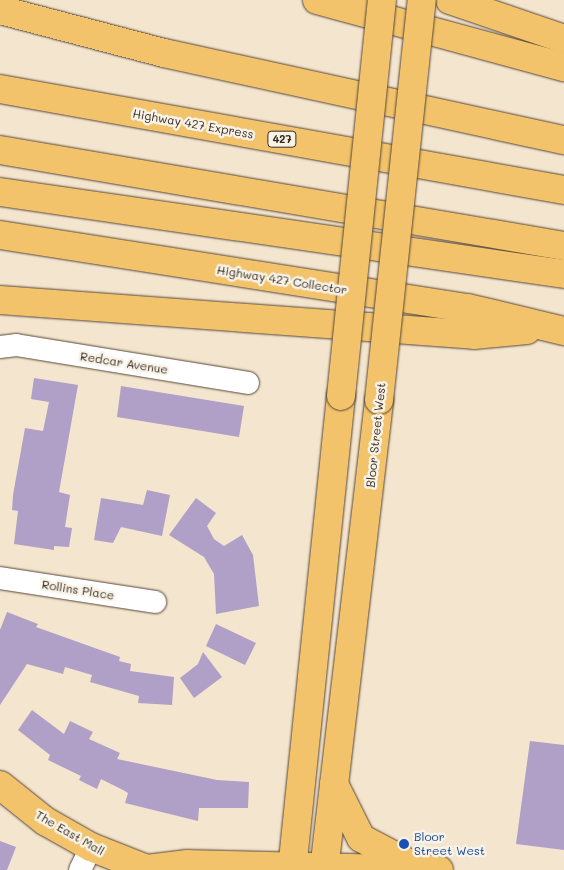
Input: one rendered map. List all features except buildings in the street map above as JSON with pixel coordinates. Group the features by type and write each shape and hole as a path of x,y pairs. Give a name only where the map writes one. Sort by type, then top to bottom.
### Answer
{"main road":[{"path":"317,0 564,68"},
{"path":"292,869 382,0"},
{"name":"Bloor Street West","path":"324,868 379,400 422,0"},
{"path":"450,0 564,39"},
{"path":"0,10 164,53 564,140"},
{"name":"Highway 427 Express","path":"0,89 564,190"},
{"path":"0,150 564,246"},
{"path":"0,192 564,274"},
{"name":"Highway 427 Collector","path":"0,235 468,308 557,329"},
{"path":"0,300 474,335 557,329"},
{"path":"333,782 360,838 380,852 424,870"},
{"name":"The East Mall","path":"0,785 45,821 85,858 148,869 188,864 292,869 439,870"}],"street":[{"name":"Redcar Avenue","path":"0,347 16,345 248,383"},
{"name":"Rollins Place","path":"0,578 155,602"}],"place":[{"name":"Bloor Street West","path":"404,844"}]}
